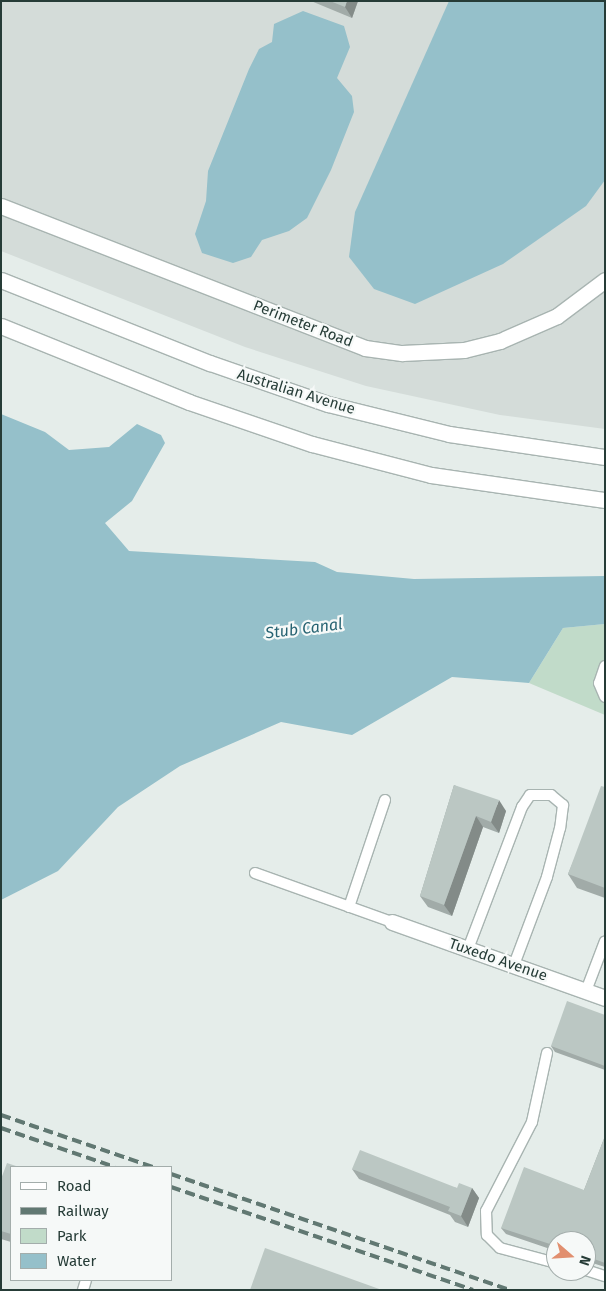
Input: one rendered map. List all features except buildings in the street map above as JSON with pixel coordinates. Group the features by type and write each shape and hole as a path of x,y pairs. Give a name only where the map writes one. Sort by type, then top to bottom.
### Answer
{"main road":[{"name":"Perimeter Road","path":"1,206 365,348 402,353 464,350 500,341 557,316 605,280"},
{"name":"Australian Avenue","path":"1,280 210,364 328,404 449,434 605,457"},
{"path":"1,326 189,402 312,444 431,475 605,500"},
{"name":"Tuxedo Avenue","path":"392,922 605,998"}],"lane":[{"path":"605,666 599,683 605,697"},
{"path":"468,949 522,807 530,795 551,795 563,805 560,828 547,877 514,965"},
{"path":"349,907 385,800"},
{"path":"255,873 392,922"},
{"path":"586,991 605,941"},
{"path":"546,1260 500,1248 487,1235 486,1211 532,1122 547,1054"}],"shaded area":[{"path":"1,1 605,1 605,429 500,415 366,386 245,347 1,251"}],"green space":[{"path":"605,624 605,715 529,683 563,628"}],"water":[{"path":"449,1 605,1 605,180 586,206 503,264 415,304 374,289 349,257 355,212"},
{"path":"303,11 344,26 350,47 337,78 352,96 354,112 331,170 307,218 289,231 262,240 251,257 233,263 202,253 195,234 206,201 208,171 249,69 259,49 272,42 274,24"},
{"name":"Stub Canal","path":"1,414 45,432 69,450 109,447 137,424 161,435 165,443 132,501 105,523 129,551 315,562 337,572 414,579 605,576 605,624 563,628 529,683 452,677 352,735 281,722 180,766 118,807 58,871 1,900"}],"railway":[{"path":"1,1115 150,1166"},
{"path":"1,1128 112,1166"},
{"path":"172,1174 509,1290"},
{"path":"172,1187 473,1290"}]}
